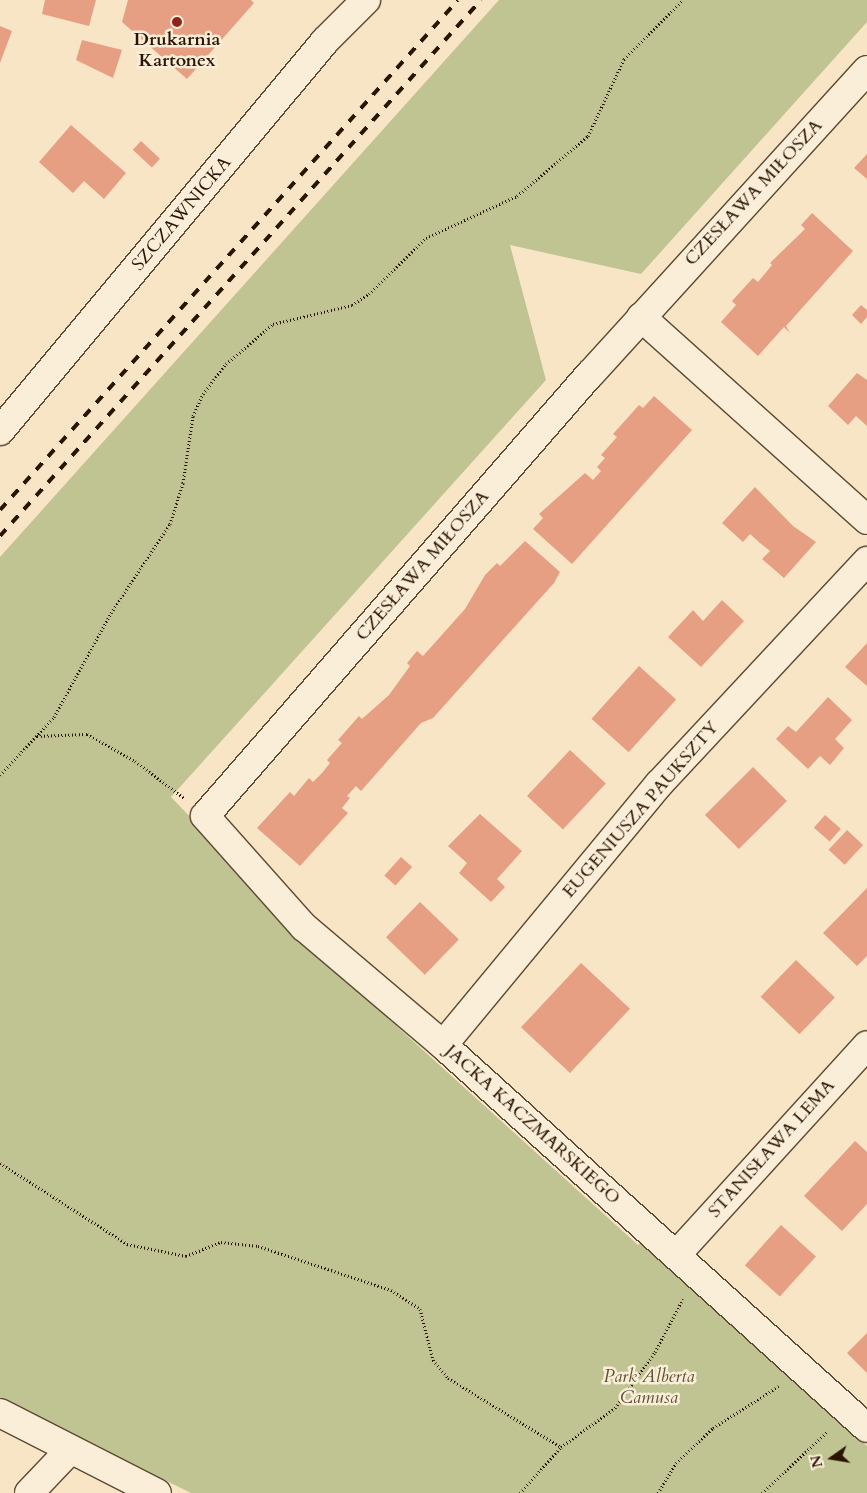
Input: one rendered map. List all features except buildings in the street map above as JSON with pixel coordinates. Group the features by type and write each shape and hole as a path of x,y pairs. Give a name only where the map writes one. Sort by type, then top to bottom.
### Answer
{"street":[{"name":"SZCZAWNICKA","path":"3,419 325,41 366,0"},
{"name":"CZESŁAWA MIŁOSZA","path":"205,816 641,317 867,70"},
{"path":"641,317 867,520"},
{"name":"EUGENIUSZA PAUKSZTY","path":"442,1045 659,784 867,561"},
{"name":"JACKA KACZMARSKIEGO","path":"205,816 304,927 442,1045 699,1273 867,1428"},
{"name":"STANISŁAWA LEMA","path":"677,1254 867,1044"},
{"path":"0,1413 157,1493"},
{"path":"29,1493 70,1450"}],"path":[{"path":"0,775 36,736 74,685 111,613 170,524 183,483 193,416 203,394 226,364 273,324 352,305 369,294 394,265 426,238 517,196 588,136 624,59 683,0"},
{"path":"36,736 87,734 135,761 205,816"},
{"path":"0,1163 127,1244 186,1256 221,1242 258,1246 392,1290 420,1309 433,1360 448,1378 561,1447"},
{"path":"520,1493 561,1447 615,1408 655,1352 699,1273"},
{"path":"658,1493 676,1463 713,1428 784,1383 800,1368"},
{"path":"762,1493 846,1410"}],"green space":[{"name":"Park Alberta Camusa","path":"499,0 867,0 867,22 641,274 510,245 546,380 171,797 349,983 638,1245 643,1240 867,1446 867,1493 191,1493 0,1398 0,557"}],"railway":[{"path":"0,510 458,0"},
{"path":"0,536 481,0"}],"place":[{"name":"Drukarnia Kartonex","path":"177,22"}]}
